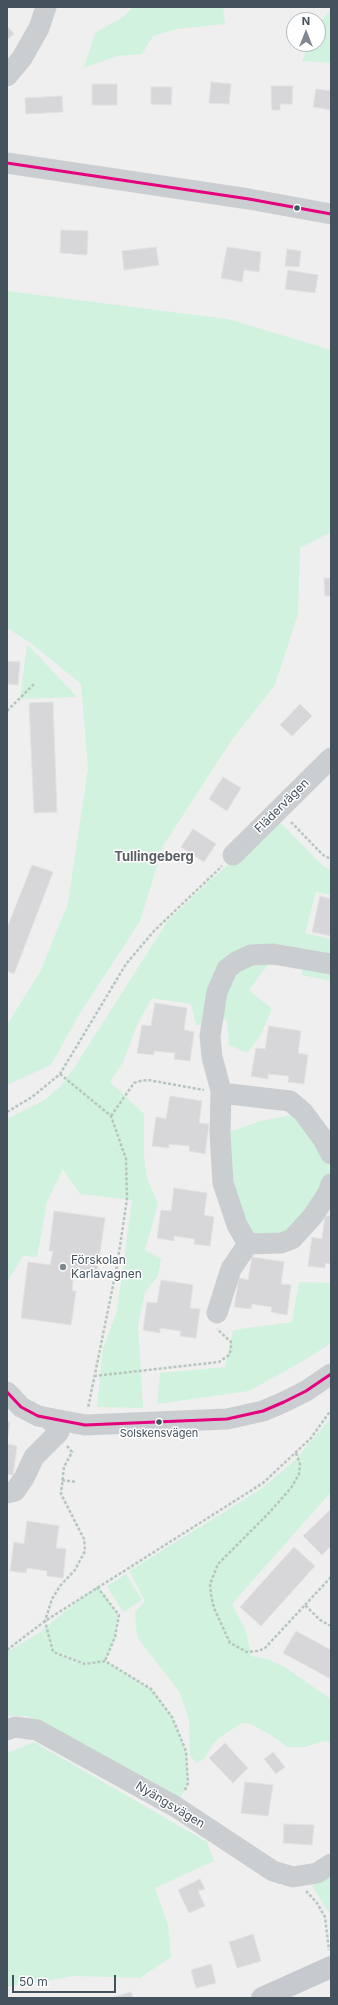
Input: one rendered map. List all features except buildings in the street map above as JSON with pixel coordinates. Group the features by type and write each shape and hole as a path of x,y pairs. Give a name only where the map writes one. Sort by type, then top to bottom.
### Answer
{"main road":[{"path":"262,1998 330,1960"}],"street":[{"path":"7,76 22,58 39,28 46,7"},
{"path":"7,163 249,199 331,214"},
{"name":"Flädervägen","path":"233,855 331,758"},
{"path":"248,1244 237,1225 223,1183 220,1134 221,1093 212,1057 210,1036 217,992 223,975 228,969 243,958 260,954 331,964"},
{"path":"221,1093 290,1100 303,1112 324,1139 331,1154"},
{"path":"248,1244 281,1243 292,1239 313,1216 328,1193 331,1184"},
{"path":"217,1313 231,1270 248,1244"},
{"path":"7,1392 20,1407 54,1425 228,1419 263,1411 284,1402 306,1391 331,1374"},
{"path":"7,1493 15,1491 24,1478 34,1457 54,1425"},
{"name":"Nyängsvägen","path":"7,1730 15,1727 37,1730 176,1807 273,1871 294,1877 317,1873 331,1864"}],"path":[{"path":"7,711 35,683"},
{"path":"279,810 323,855 331,860"},
{"path":"7,1112 32,1097 60,1074 126,964 154,931 233,855"},
{"path":"60,1074 111,1116 126,1159 127,1199 117,1266 85,1425"},
{"path":"111,1116 134,1083 140,1081 148,1080 221,1093"},
{"path":"94,1376 211,1364 224,1360 229,1356 231,1342 218,1330 217,1313"},
{"path":"7,1650 45,1621 97,1587 263,1483 311,1438 331,1410"},
{"path":"54,1425 64,1443 72,1452 64,1467 61,1494 84,1539 85,1551 75,1570 60,1586 52,1599 45,1621 53,1652 85,1664 105,1661 151,1689 172,1717 186,1751 188,1783 176,1807"},
{"path":"296,1453 300,1464 299,1474 290,1488 268,1514 218,1564 210,1584 214,1608 224,1633 230,1643 247,1652 258,1651 265,1648 331,1577"},
{"path":"62,1480 76,1482"},
{"path":"97,1587 119,1615 115,1637 105,1661"},
{"path":"305,1605 320,1620 331,1626"},
{"path":"294,1877 317,1903 324,1917 330,1960"}],"green space":[{"path":"133,7 223,7 225,24 177,29 153,36 142,54 117,56 84,68 95,33 123,17"},
{"path":"331,9 331,63 302,61 306,52 326,52 326,16"},
{"path":"7,291 228,319 331,350 331,532 300,548 298,614 275,685 231,741 163,846 140,921 77,1018 51,1065 7,1085 7,1025 41,970 68,903 88,768 81,684 32,644 7,628"},
{"path":"27,644 77,697 20,699"},
{"path":"280,822 324,867 331,870 331,895 316,892 305,933 331,939 331,981 302,975 301,951 280,949 249,990 272,1009 260,1036 247,1053 229,1045 227,1019 206,1025 196,1025 191,1004 152,998 138,1023 123,1062 110,1082 144,1114 144,1155 147,1178 158,1204 145,1250 161,1259 158,1276 145,1292 138,1325 143,1408 97,1407 103,1348 117,1311 132,1200 80,1194 63,1169 47,1202 37,1257 23,1256 7,1282 7,1119 43,1101 60,1087 74,1068 167,922 211,879"},
{"path":"296,1114 328,1157 330,1171 325,1190 291,1234 263,1240 241,1224 223,1134 261,1121"},
{"path":"299,1282 331,1283 331,1343 303,1361 249,1391 157,1404 160,1373 225,1367 233,1330 292,1322"},
{"path":"331,1418 331,1492 232,1604 246,1631 251,1656 268,1659 283,1666 331,1699 331,1743 324,1741 305,1747 287,1747 274,1737 251,1724 242,1723 219,1738 213,1744 204,1759 197,1763 190,1756 189,1720 180,1693 137,1637 135,1612 145,1601 129,1571 261,1489 293,1462"},
{"path":"126,1574 142,1600 123,1612 107,1586"},
{"path":"98,1585 118,1615 115,1637 105,1661 85,1664 53,1651 42,1630"},
{"path":"42,1631 53,1652 85,1665 105,1661 151,1689 172,1717 186,1751 188,1783 176,1806 39,1722 26,1716 7,1716 7,1652"},
{"path":"34,1742 207,1842 214,1861 155,1888 168,1925 171,1957 140,1978 75,1976 7,1987 7,1753"},
{"path":"331,1874 331,1916 312,1886"}],"transit line":[{"path":"7,163 249,199 331,214"},
{"path":"7,1392 21,1407 38,1416 85,1425 227,1419 263,1411 284,1402 306,1391 331,1374"}],"place":[{"name":"Förskolan Karlavagnen","path":"63,1267"},
{"name":"Solskensvägen","path":"159,1422"}],"district":[{"name":"Tullingeberg","path":"154,857"}]}
